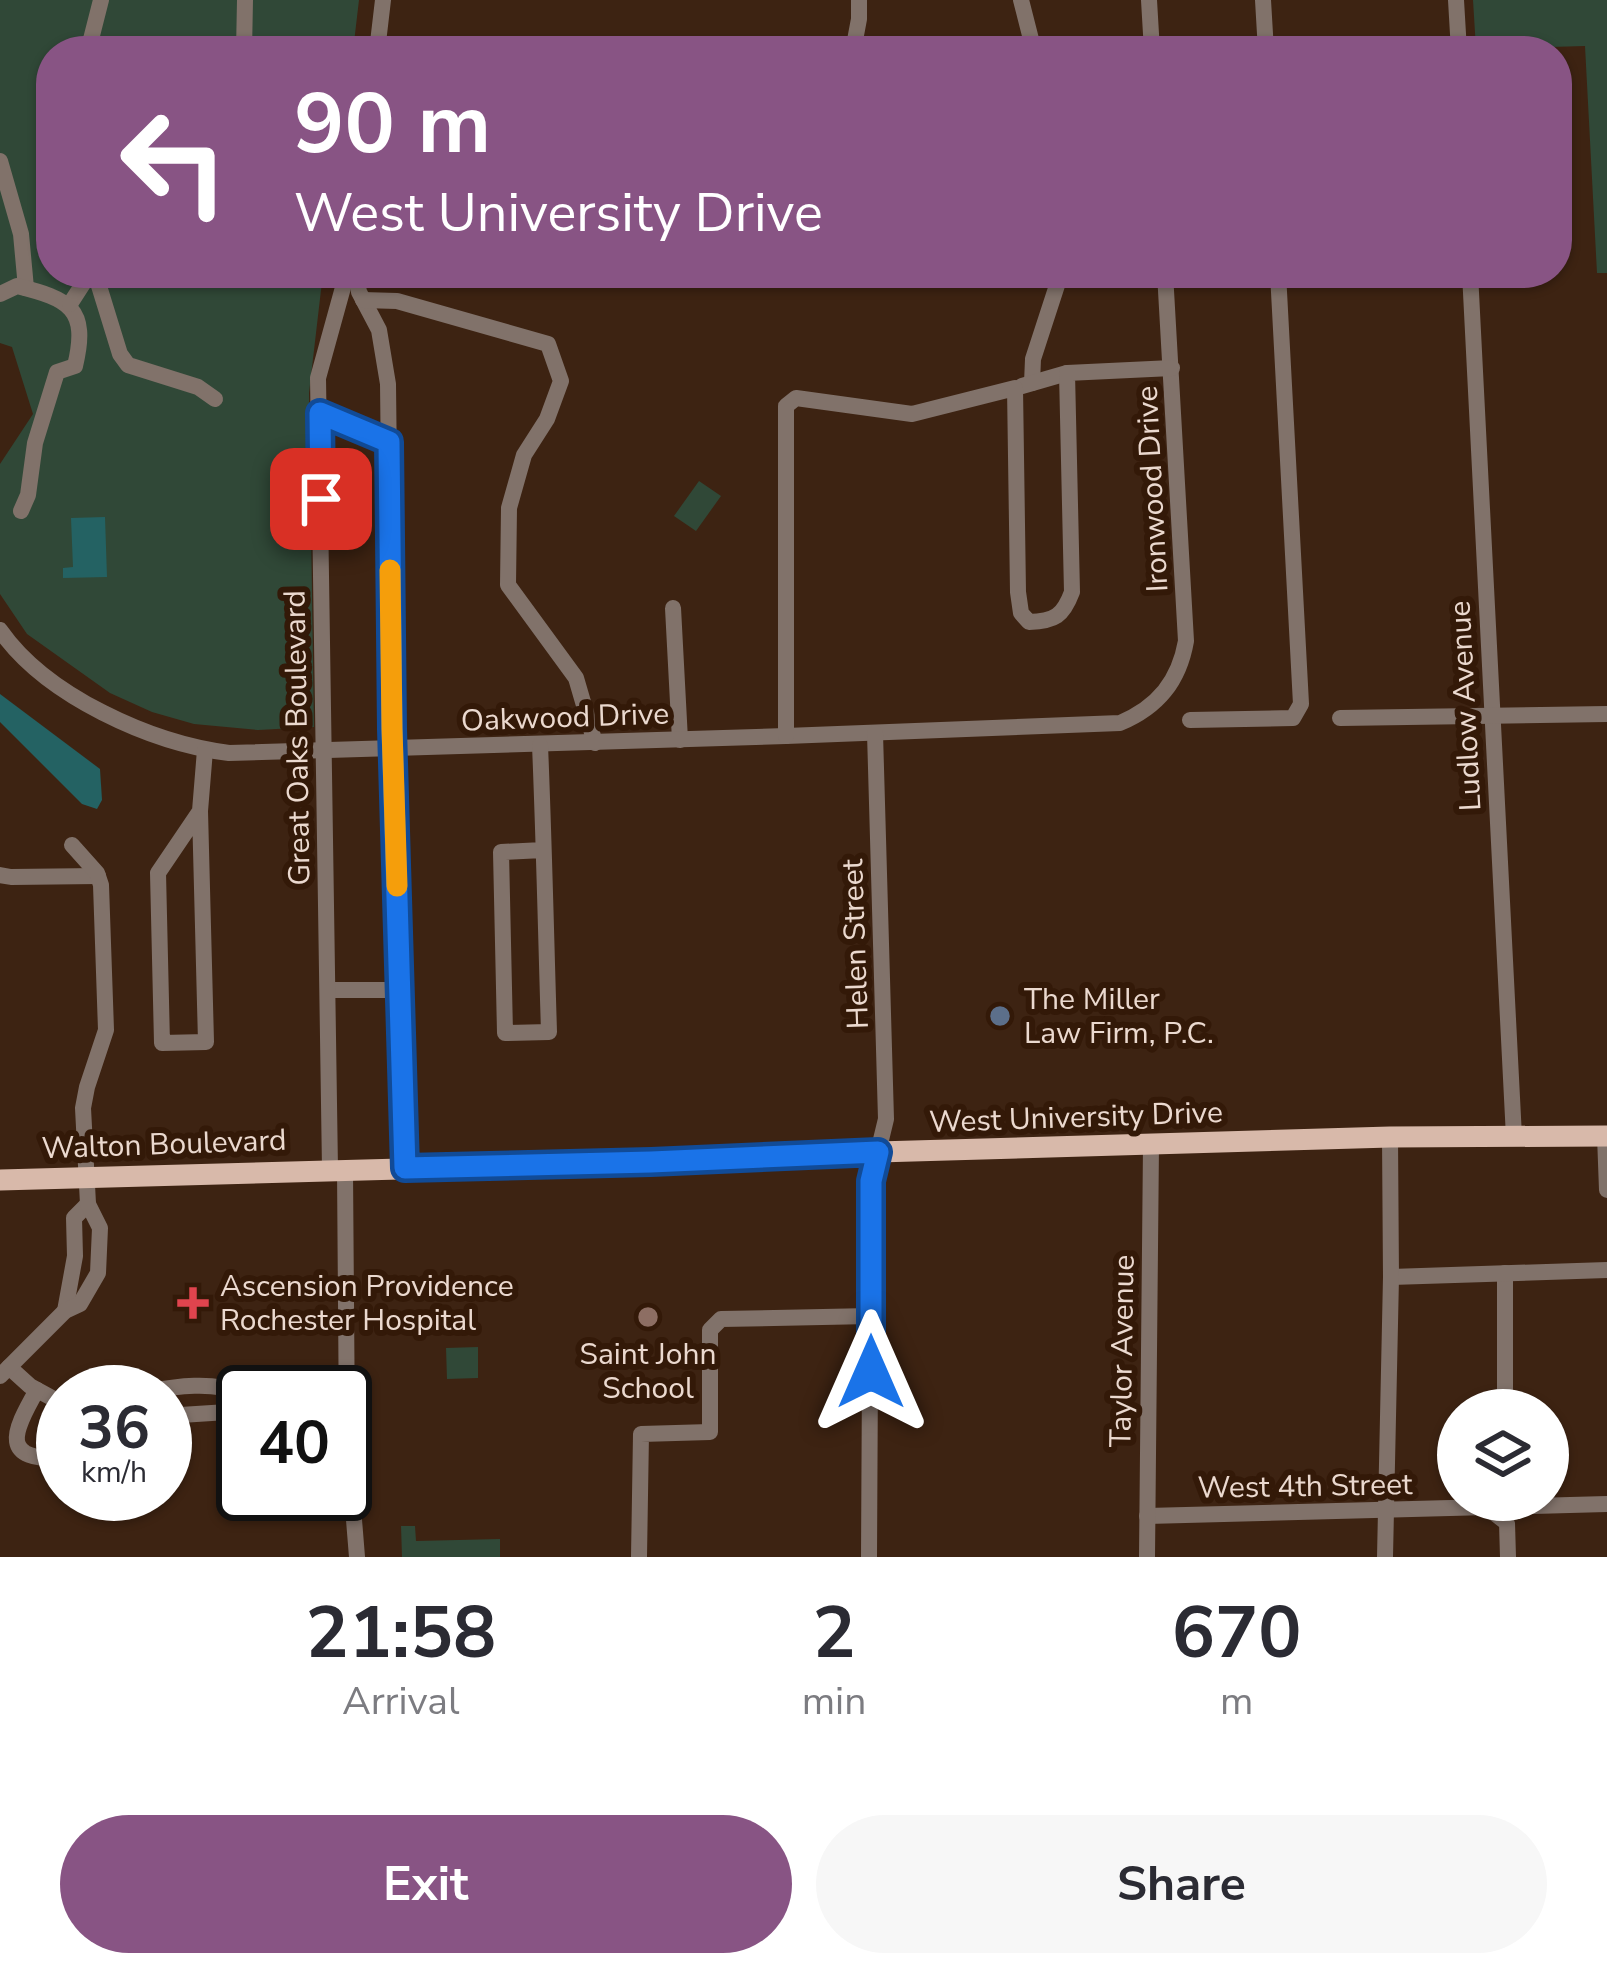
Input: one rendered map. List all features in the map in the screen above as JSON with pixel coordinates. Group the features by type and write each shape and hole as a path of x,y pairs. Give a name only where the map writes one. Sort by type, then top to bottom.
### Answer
{"main road":[{"name":"West University Drive","path":"338,1170 1390,1137 1606,1136"},
{"name":"Walton Boulevard","path":"0,1180 338,1170"}],"street":[{"path":"92,36 101,0"},
{"path":"244,0 244,36"},
{"path":"379,36 383,0"},
{"path":"856,36 859,0"},
{"path":"1021,0 1030,36"},
{"path":"1149,0 1151,36"},
{"path":"1263,0 1265,36"},
{"path":"1456,0 1458,36"},
{"path":"0,161 21,234 26,288"},
{"path":"0,294 17,286 70,304 78,317 81,342 75,366 57,372 35,443 21,512"},
{"path":"70,304 82,288"},
{"path":"98,288 128,365 198,387 215,399"},
{"name":"Great Oaks Boulevard","path":"342,288 319,378 328,991 344,1365"},
{"path":"358,288 379,330 389,442 392,749 405,1168"},
{"path":"1056,288 1024,385 1018,592 1021,613 1029,622 1057,617 1066,609 1072,592 1067,373"},
{"name":"Ironwood Drive","path":"1161,696 1177,675 1186,641 1167,288"},
{"path":"1190,720 1293,718 1301,704 1279,288"},
{"name":"Ludlow Avenue","path":"1471,288 1514,1137"},
{"path":"363,300 397,301 548,344 561,381 547,419 524,455 509,508 508,585 575,678 595,743"},
{"path":"786,736 787,406 796,398 912,414 1067,373 1172,368"},
{"path":"320,413 389,442"},
{"path":"673,608 680,740"},
{"name":"Oakwood Drive","path":"0,630 10,645 48,677 132,727 205,750 253,754 1107,725 1133,717 1161,696"},
{"path":"1340,718 1607,714"},
{"name":"Helen Street","path":"869,1557 871,1181 886,1119 875,733"},
{"path":"540,745 549,1032 505,1033 501,852 543,850"},
{"path":"200,811 158,873 162,1043 206,1042 200,811 205,750"},
{"path":"36,1389 4,1369 64,1311 75,1256 74,1218 88,1204 84,1098 106,1030 101,885 72,845"},
{"path":"0,875 98,876"},
{"path":"328,991 401,990"},
{"path":"1606,1136 1607,1190"},
{"path":"1385,1557 1390,1137"},
{"name":"Taylor Avenue","path":"1147,1557 1151,1145"},
{"path":"1391,1277 1607,1270"},
{"path":"1504,1273 1505,1389"},
{"path":"639,1557 641,1434 710,1432 710,1330 721,1319 871,1316"},
{"path":"36,1392 15,1428 14,1444 21,1454 36,1458"},
{"name":"West 4th Street","path":"1569,1504 1607,1504"},
{"name":"West 4th Street","path":"1148,1516 1437,1507"},
{"name":"Great Oaks Boulevard","path":"354,1521 357,1557"},
{"path":"1506,1521 1508,1557"}],"green space":[{"path":"0,0 359,0 355,36 36,36 36,288 321,288 309,393 314,727 258,730 194,724 152,712 110,693 27,634 0,594 0,464 33,414 12,347 0,343"},
{"path":"1473,0 1607,0 1607,273 1597,273 1585,46 1572,46 1572,36 1475,36"},
{"path":"699,481 721,496 696,531 674,516"},
{"path":"478,1347 478,1378 447,1379 446,1348"},
{"path":"401,1526 415,1526 416,1541 500,1539 500,1557 402,1557"}],"water":[{"path":"105,517 107,577 63,578 63,568 73,567 71,518"},
{"path":"0,694 100,769 102,800 97,809 82,804 0,722"}],"slow traffic":[{"path":"390,570 397,886"}],"place":[{"name":"The Miller Law Firm, P.C.","path":"1000,1016"},
{"name":"Ascension Providence Rochester Hospital","path":"193,1303"},
{"name":"Saint John School","path":"648,1317"}],"route":[{"path":"321,499 320,413 389,442 405,1168 878,1152 871,1181 871,1372"}]}
